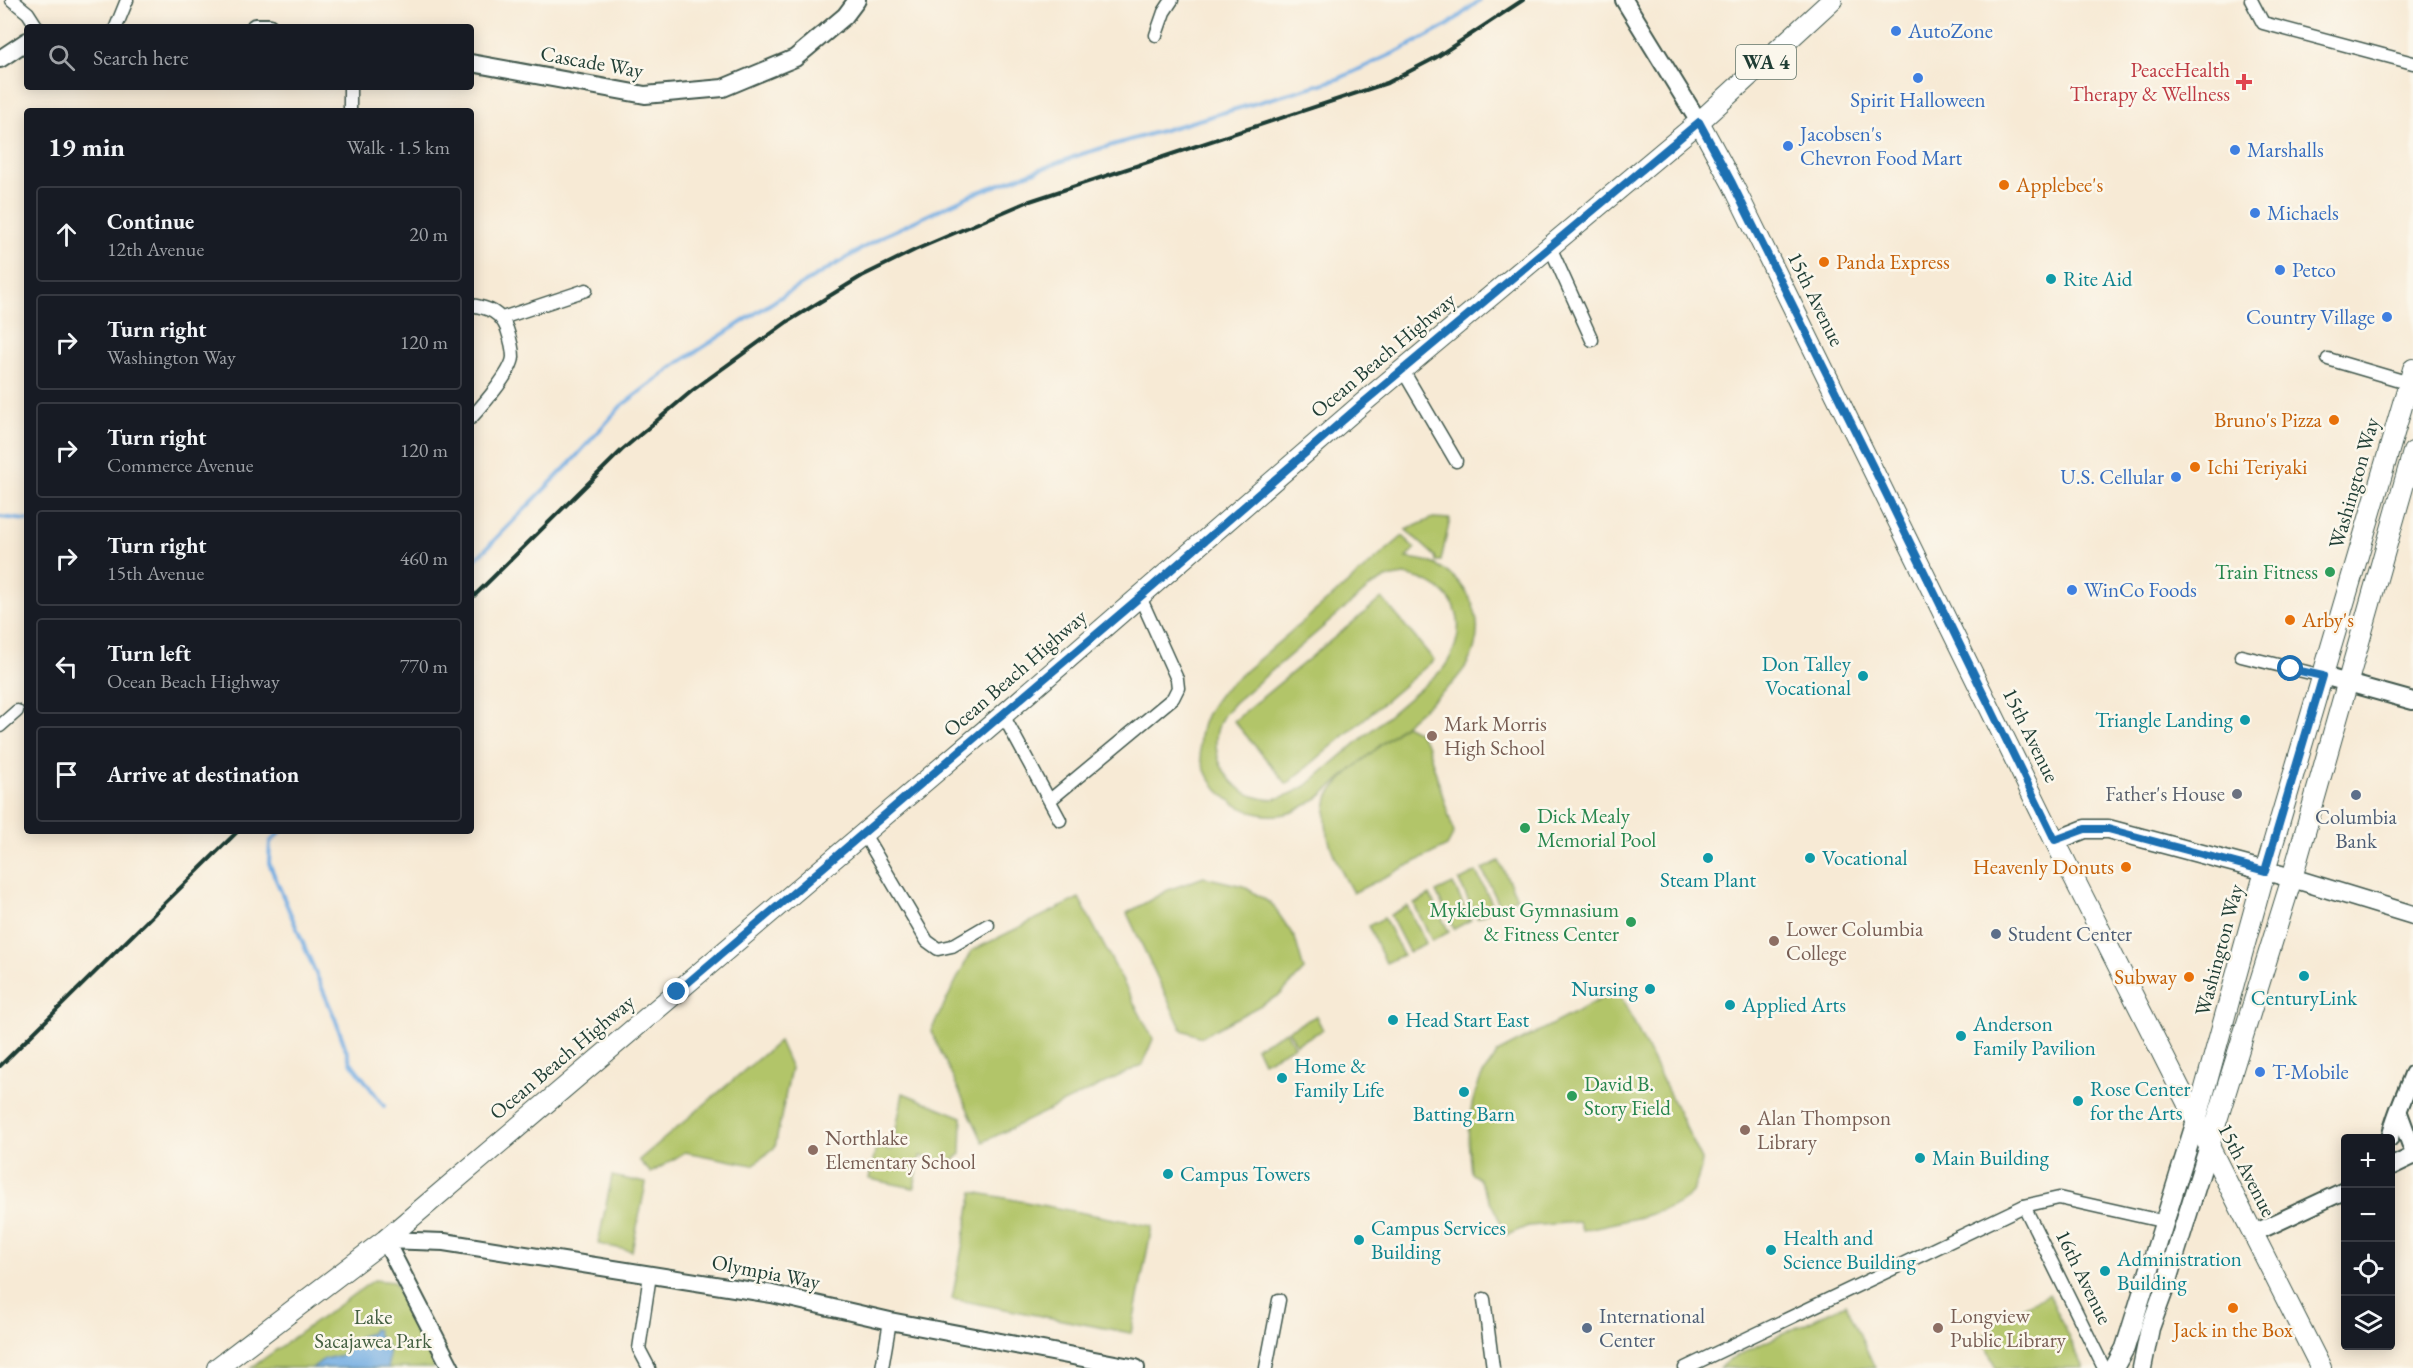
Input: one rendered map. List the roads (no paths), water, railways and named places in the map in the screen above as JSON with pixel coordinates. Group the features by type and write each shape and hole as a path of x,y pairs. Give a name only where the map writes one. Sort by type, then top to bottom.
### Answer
{"main road":[{"name":"Ocean Beach Highway","path":"218,1368 385,1240 1003,715 1402,369 1699,122 1832,0"},
{"name":"15th Avenue","path":"1699,122 1732,183 1876,473 2055,840 2163,1051 2252,1234 2322,1368"},
{"name":"Washington Way","path":"2114,1368 2125,1348 2166,1222 2265,871 2412,378"},
{"path":"2142,1368 2150,1328 2164,1290 2292,878 2413,452"},
{"path":"2055,840 2085,829 2108,829 2292,878 2413,915"}],"street":[{"path":"12,0 28,13 35,24"},
{"path":"117,24 127,0"},
{"name":"Cascade Way","path":"474,64 645,95 723,88 795,58 845,16 857,0"},
{"path":"1156,35 1164,12 1172,0"},
{"path":"1624,0 1699,122"},
{"path":"2251,0 2263,22 2413,63"},
{"path":"0,59 24,42"},
{"path":"350,90 350,108"},
{"path":"1550,247 1592,340"},
{"path":"502,318 586,290"},
{"path":"474,306 488,308 502,318 511,339 513,358 497,387 474,414"},
{"path":"2328,359 2412,378"},
{"path":"1402,369 1456,461"},
{"path":"1050,800 1173,698 1178,688 1177,679 1140,597"},
{"path":"2241,656 2413,701"},
{"path":"0,726 17,711"},
{"path":"1003,715 1060,820"},
{"path":"864,834 927,941 938,949 952,946 988,925"},
{"path":"2391,1134 2392,1124 2399,1113 2413,1074"},
{"path":"2399,1113 2413,1150"},
{"path":"2395,1165 2413,1156"},
{"path":"2252,1234 2341,1192"},
{"path":"1692,1366 2024,1206 2059,1198 2166,1222"},
{"name":"16th Avenue","path":"2024,1206 2104,1368"},
{"path":"385,1240 451,1368"},
{"name":"Olympia Way","path":"385,1240 444,1242 772,1294 890,1322 1080,1362 1136,1368"},
{"path":"649,1368 639,1349 650,1275"},
{"path":"1484,1299 1493,1368"},
{"path":"1266,1368 1279,1300"},
{"path":"882,1368 890,1322"}],"water":[{"path":"373,1329 377,1330 378,1336 387,1346 388,1368 312,1368 324,1359 342,1355 361,1336 371,1333"}],"waterway":[{"path":"474,561 572,461 621,406 680,362 784,295 885,235 973,194 1082,154 1338,79 1448,25 1480,0"},
{"path":"0,517 24,520"},
{"path":"278,834 270,842 269,863 336,1021 350,1061 384,1106"}],"railway":[{"path":"474,596 622,450 693,390 787,322 862,276 915,250 1027,202 1387,83 1435,58 1523,0"},
{"path":"0,1066 235,834"}],"place":[{"name":"AutoZone","path":"1896,31"},
{"name":"Spirit Halloween","path":"1918,78"},
{"name":"PeaceHealth Therapy & Wellness","path":"2244,82"},
{"name":"Jacobsen's Chevron Food Mart","path":"1788,146"},
{"name":"Marshalls","path":"2235,150"},
{"name":"Applebee's","path":"2004,185"},
{"name":"Michaels","path":"2255,213"},
{"name":"Panda Express","path":"1824,262"},
{"name":"Petco","path":"2280,270"},
{"name":"Rite Aid","path":"2051,279"},
{"name":"Country Village","path":"2387,317"},
{"name":"Bruno's Pizza","path":"2334,420"},
{"name":"Ichi Teriyaki","path":"2195,467"},
{"name":"U.S. Cellular","path":"2176,477"},
{"name":"Train Fitness","path":"2330,572"},
{"name":"WinCo Foods","path":"2072,590"},
{"name":"Arby's","path":"2290,620"},
{"name":"Don Talley Vocational","path":"1863,676"},
{"name":"Triangle Landing","path":"2245,720"},
{"name":"Mark Morris High School","path":"1432,736"},
{"name":"Father's House","path":"2237,794"},
{"name":"Columbia Bank","path":"2356,795"},
{"name":"Dick Mealy Memorial Pool","path":"1525,828"},
{"name":"Steam Plant","path":"1708,858"},
{"name":"Vocational","path":"1810,858"},
{"name":"Heavenly Donuts","path":"2126,867"},
{"name":"Myklebust Gymnasium & Fitness Center","path":"1631,922"},
{"name":"Student Center","path":"1996,934"},
{"name":"Lower Columbia College","path":"1774,941"},
{"name":"CenturyLink","path":"2304,976"},
{"name":"Subway","path":"2189,977"},
{"name":"Nursing","path":"1650,989"},
{"name":"Applied Arts","path":"1730,1005"},
{"name":"Head Start East","path":"1393,1020"},
{"name":"Anderson Family Pavilion","path":"1961,1036"},
{"name":"T-Mobile","path":"2260,1072"},
{"name":"Home & Family Life","path":"1282,1078"},
{"name":"Batting Barn","path":"1464,1092"},
{"name":"David B. Story Field","path":"1572,1096"},
{"name":"Rose Center for the Arts","path":"2078,1101"},
{"name":"Alan Thompson Library","path":"1745,1130"},
{"name":"Northlake Elementary School","path":"813,1150"},
{"name":"Main Building","path":"1920,1158"},
{"name":"Campus Towers","path":"1168,1174"},
{"name":"Campus Services Building","path":"1359,1240"},
{"name":"Health and Science Building","path":"1771,1250"},
{"name":"Administration Building","path":"2105,1271"},
{"name":"Jack in the Box","path":"2233,1308"},
{"name":"International Center","path":"1587,1328"},
{"name":"Longview Public Library","path":"1938,1328"}],"park label":[{"name":"Lake Sacajawea Park","path":"373,1329"}]}
